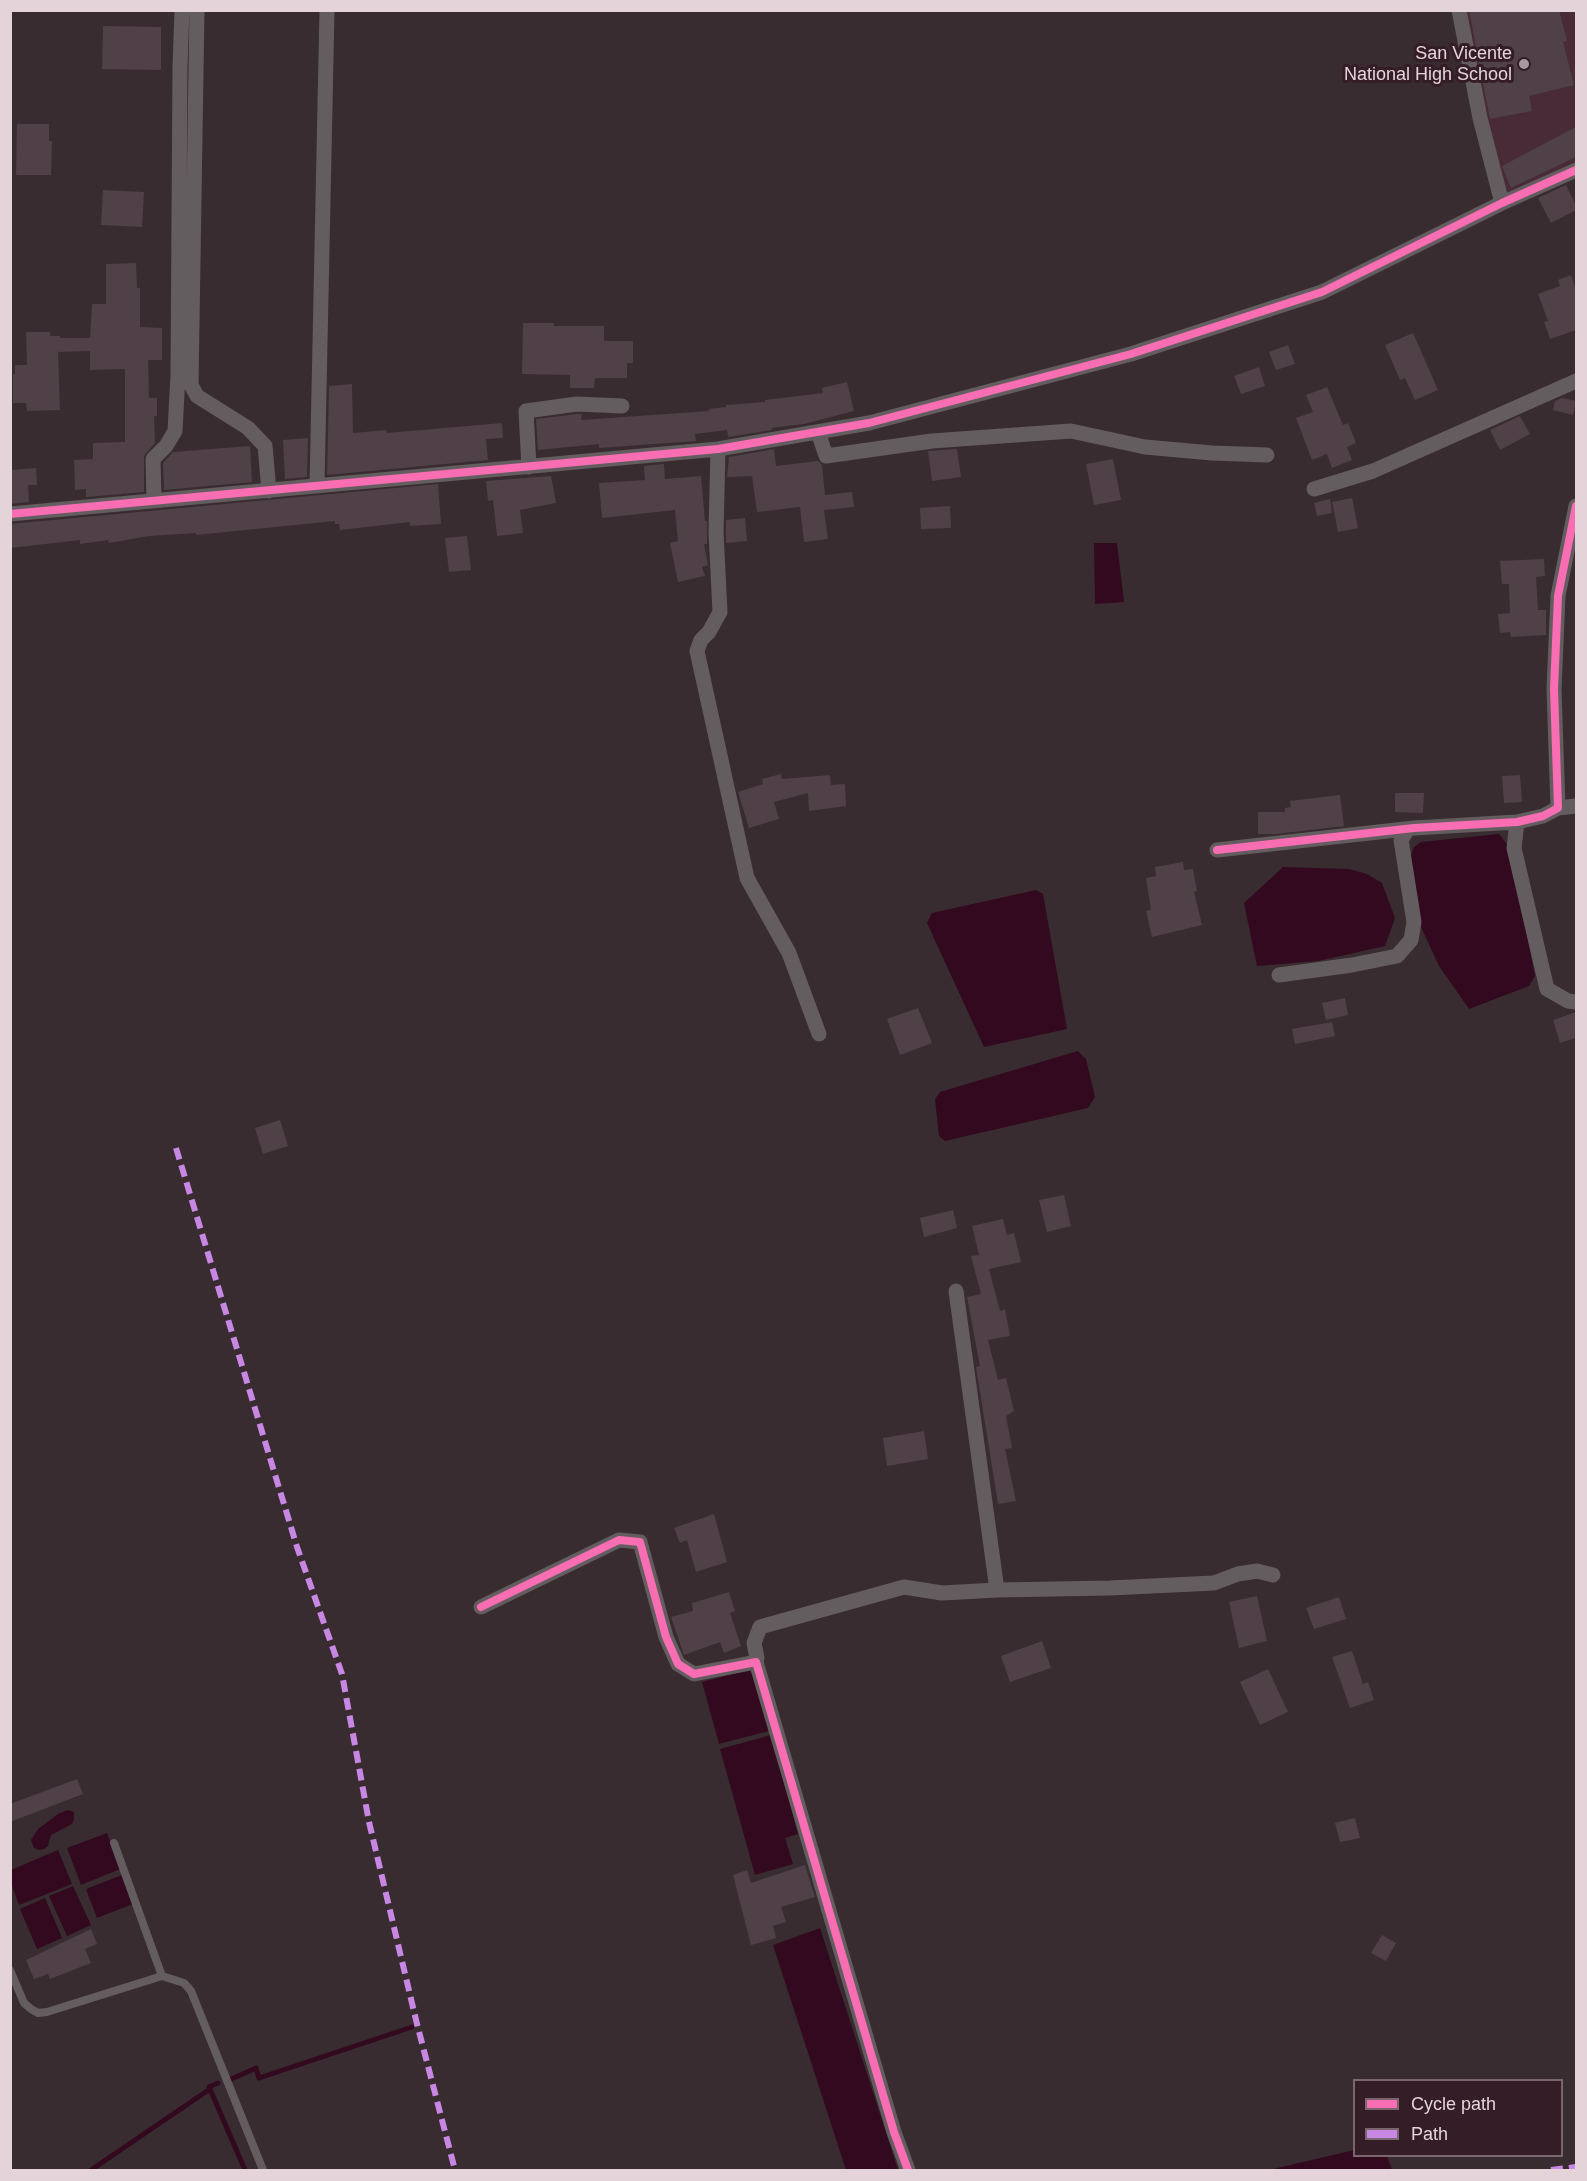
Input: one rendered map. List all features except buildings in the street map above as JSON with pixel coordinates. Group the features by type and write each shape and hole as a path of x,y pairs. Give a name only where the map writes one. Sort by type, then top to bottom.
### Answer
{"street":[{"path":"154,501 153,459 166,446 175,431 178,375 182,10"},
{"path":"197,10 191,386 197,396 248,428 265,446 268,491"},
{"path":"317,486 327,10"},
{"path":"1459,10 1480,118 1502,203"},
{"path":"10,514 718,449 869,423 1131,354 1322,292 1502,203 1576,170"},
{"path":"1314,489 1373,471 1576,381"},
{"path":"529,467 526,411 577,404 622,406"},
{"path":"818,432 826,456 932,441 1071,431 1145,447 1212,453 1267,454"},
{"path":"718,449 716,532 720,612 709,632 701,639 697,651 747,878 789,954 819,1034"},
{"path":"1558,808 1554,689 1558,596 1576,506"},
{"path":"1217,850 1408,829 1517,822 1543,816 1558,808 1576,806"},
{"path":"1517,822 1514,848 1547,989 1568,1001 1576,1002"},
{"path":"1279,975 1397,956 1411,940 1413,922 1401,840 1408,829"},
{"path":"956,1291 997,1590"},
{"path":"481,1607 619,1540 640,1542 666,1637 678,1664 694,1674 756,1662"},
{"path":"908,2170 894,2132 756,1662 754,1642 760,1627 904,1587 942,1593 1145,1587 1214,1583 1238,1574 1257,1571 1273,1575"}],"lane":[{"path":"114,1843 162,1976"},
{"path":"10,1970 24,2003 38,2013 162,1976 184,1983 191,1991 263,2170"}],"shaded area":[{"name":"San Vicente National High School","path":"1460,11 1576,11 1576,161 1506,198"},
{"path":"1094,543 1117,543 1124,602 1095,604"},
{"path":"1499,834 1510,848 1535,976 1529,986 1469,1009 1439,966 1421,927 1410,858 1414,847 1421,842"},
{"path":"1283,867 1349,869 1367,874 1382,883 1395,918 1385,946 1318,961 1257,966 1244,903"},
{"path":"1036,890 1043,894 1067,1029 984,1047 927,923 932,913"},
{"path":"1078,1051 1086,1059 1095,1097 1088,1108 945,1141 939,1136 935,1099 940,1092"},
{"path":"752,1669 769,1731 719,1744 702,1682"},
{"path":"771,1735 798,1834 785,1838 793,1864 755,1875 720,1749"},
{"path":"68,1810 74,1812 72,1824 51,1835 48,1846 44,1849 34,1848 31,1840 38,1829 58,1814"},
{"path":"107,1833 120,1869 81,1885 67,1848"},
{"path":"58,1850 72,1884 19,1905 11,1883 11,1870"},
{"path":"122,1875 133,1904 97,1918 86,1889"},
{"path":"73,1886 91,1925 67,1936 49,1896"},
{"path":"45,1898 62,1938 37,1949 20,1909"},
{"path":"820,1928 898,2170 846,2170 773,1945"},
{"path":"1353,2150 1353,2157 1387,2157 1392,2170 1269,2170"}],"waterway":[{"path":"227,2081 256,2068 259,2078 412,2027"},
{"path":"91,2170 218,2083"},
{"path":"210,2089 245,2170"}],"marked path":[{"path":"176,1148 297,1547 342,1674 369,1822 416,2020 455,2170"},
{"path":"1551,2170 1576,2167"}],"cycle path":[{"path":"10,514 718,449 869,423 1131,354 1322,292 1502,203 1576,170"},
{"path":"1217,850 1414,828 1517,822 1543,816 1558,808 1554,689 1558,596 1576,506"},
{"path":"481,1607 619,1540 640,1542 666,1637 678,1664 694,1674 756,1662 894,2132 908,2170"}],"place":[{"name":"San Vicente National High School","path":"1524,64"}]}
